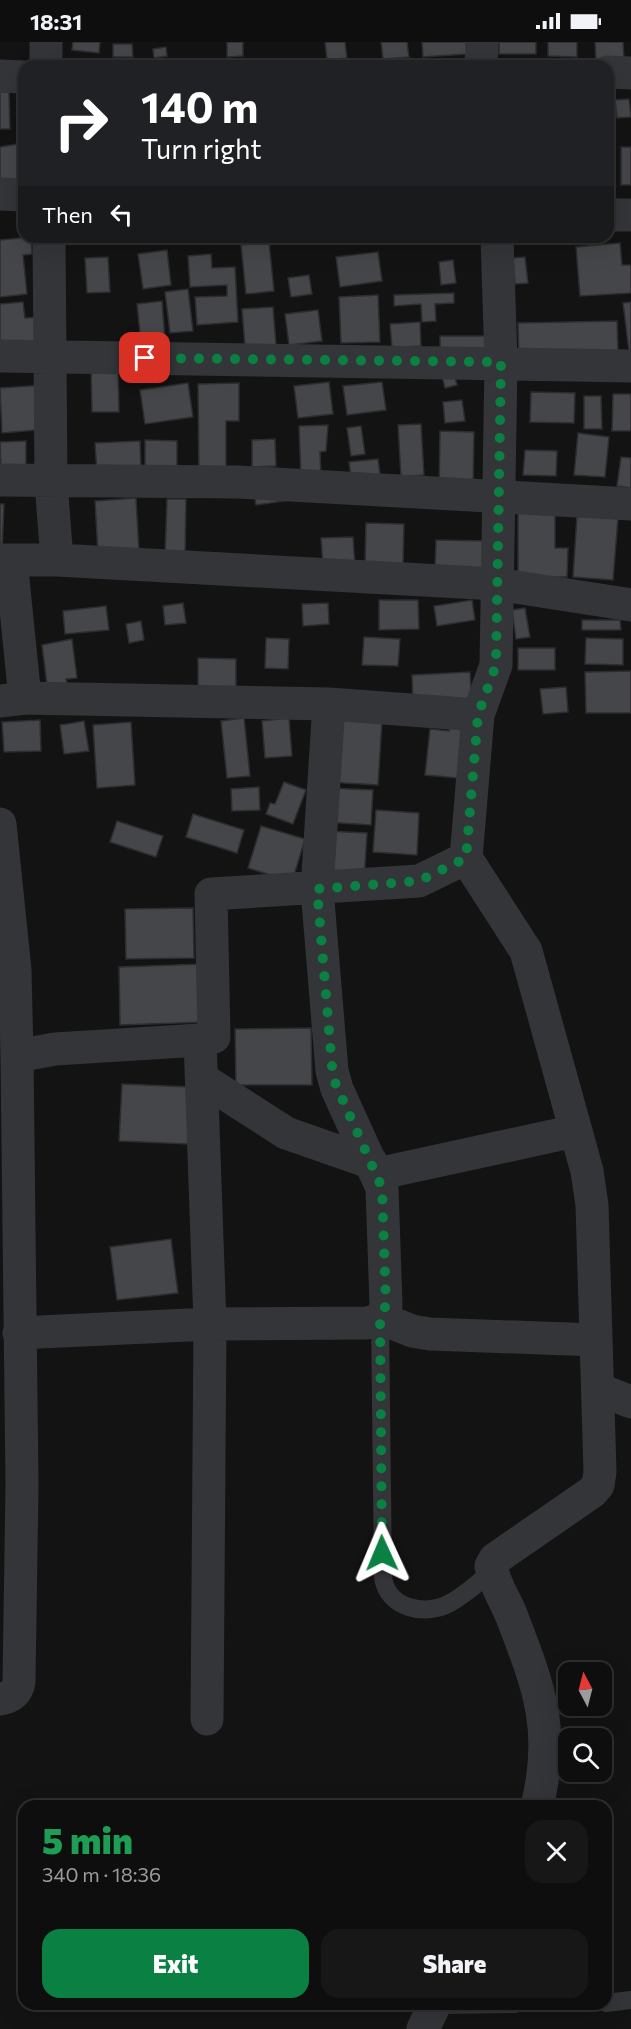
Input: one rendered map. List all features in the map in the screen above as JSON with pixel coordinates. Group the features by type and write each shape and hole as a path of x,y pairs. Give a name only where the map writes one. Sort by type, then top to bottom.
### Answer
{"street":[{"path":"46,42 46,60"},
{"path":"481,60 482,42"},
{"path":"614,72 631,73"},
{"path":"0,76 18,77"},
{"path":"0,194 18,195"},
{"path":"614,214 631,215"},
{"path":"49,243 51,482 57,560"},
{"path":"497,243 501,362 497,495 496,665 478,715 466,858 526,951 587,1171 591,1196 598,1389 600,1472 598,1485 585,1498 492,1562 492,1571 512,1615 543,1709 546,1748 538,1800"},
{"path":"0,356 501,362 631,366"},
{"path":"0,480 238,482 631,504"},
{"path":"478,715 328,704 12,700 5,560 57,560 497,584 631,605"},
{"path":"328,704 317,889 333,1078 375,1168 382,1198 386,1305 380,1318"},
{"path":"0,824 15,970 22,1485 19,1682 11,1696 0,1699"},
{"path":"17,1056 55,1048 200,1040 214,1037 211,894 419,881 466,858"},
{"path":"200,1040 210,1324 207,1719"},
{"path":"202,1079 286,1133 375,1168 575,1131"},
{"path":"19,1333 210,1324 366,1323 380,1318 412,1331 430,1334 596,1340"},
{"path":"598,1389 631,1402"}],"lane":[{"path":"380,1318 383,1576 386,1591 407,1607 429,1609 451,1602 492,1571"},
{"path":"612,2002 631,2000"},
{"path":"430,2013 458,2010"}],"building":[{"path":"73,42 100,42 99,53 72,50"},
{"path":"227,42 243,42 243,56 227,57"},
{"path":"325,42 345,42 347,58 327,60"},
{"path":"381,42 407,42 409,57 383,59"},
{"path":"422,42 466,42 467,54 423,57"},
{"path":"499,42 536,42 536,54 499,54"},
{"path":"548,42 577,42 577,57 548,56"},
{"path":"595,42 623,42 624,59 596,60"},
{"path":"113,44 132,44 133,57 113,57"},
{"path":"166,47 167,56 154,58 153,49"},
{"path":"0,92 9,92 10,129 0,129"},
{"path":"629,99 631,117 617,118 615,100"},
{"path":"18,144 18,185 0,188 0,147"},
{"path":"621,147 631,147 631,185 621,185"},
{"path":"18,238 18,243 31,243 32,254 23,255 27,294 0,297 0,240"},
{"path":"269,243 274,291 246,294 241,245"},
{"path":"620,243 622,265 631,265 631,293 580,296 576,247"},
{"path":"167,250 171,285 143,289 138,254"},
{"path":"378,252 382,281 340,287 336,257"},
{"path":"211,254 212,268 235,267 238,322 197,325 195,297 227,296 227,285 190,287 188,256"},
{"path":"108,257 110,292 87,293 85,258"},
{"path":"525,257 528,283 515,284 513,258"},
{"path":"453,260 456,283 441,285 439,262"},
{"path":"309,275 312,294 291,297 288,278"},
{"path":"188,289 193,331 170,333 165,292"},
{"path":"454,293 454,303 435,304 436,321 422,322 421,304 394,306 394,295"},
{"path":"378,295 380,342 341,343 339,297"},
{"path":"162,301 165,340 141,343 137,304"},
{"path":"23,302 25,318 45,317 47,341 0,344 0,304"},
{"path":"631,302 631,350 629,351 623,303"},
{"path":"273,307 276,345 245,347 242,309"},
{"path":"318,310 322,341 289,345 285,314"},
{"path":"617,321 618,351 519,354 518,323"},
{"path":"420,322 421,346 392,348 390,324"},
{"path":"440,336 489,336 489,351 440,351"},
{"path":"118,368 119,412 92,412 91,369"},
{"path":"454,374 457,385 445,388 442,376"},
{"path":"329,382 333,414 298,418 294,386"},
{"path":"382,382 386,410 347,415 343,386"},
{"path":"188,383 193,417 145,424 140,390"},
{"path":"239,383 239,421 226,421 226,476 199,476 198,384"},
{"path":"44,385 48,429 2,433 0,388"},
{"path":"531,392 575,393 574,423 530,422"},
{"path":"613,394 631,394 631,431 612,431"},
{"path":"584,396 601,396 602,429 584,429"},
{"path":"462,400 465,421 445,423 443,402"},
{"path":"421,424 424,475 401,477 398,425"},
{"path":"328,425 326,451 320,452 321,478 301,479 299,426"},
{"path":"361,426 365,454 351,456 347,428"},
{"path":"440,431 474,432 473,489 439,489"},
{"path":"578,433 609,437 605,477 574,475"},
{"path":"275,439 276,466 252,467 252,440"},
{"path":"145,440 177,441 177,475 145,475"},
{"path":"26,441 26,470 1,471 0,442"},
{"path":"140,441 141,471 97,474 95,443"},
{"path":"525,450 557,451 556,476 523,475"},
{"path":"621,457 631,458 631,488 617,486"},
{"path":"378,459 381,482 352,485 349,462"},
{"path":"254,492 291,500 256,505"},
{"path":"136,498 139,552 98,554 95,501"},
{"path":"167,499 186,499 185,555 165,555"},
{"path":"0,504 4,504 2,553 0,553"},
{"path":"518,509 555,509 555,548 568,548 567,577 518,577"},
{"path":"577,515 618,518 613,580 573,577"},
{"path":"366,523 404,524 403,564 365,564"},
{"path":"353,537 355,565 323,567 321,538"},
{"path":"436,540 486,541 486,571 435,570"},
{"path":"379,600 418,600 419,629 379,630"},
{"path":"472,600 475,620 437,626 434,606"},
{"path":"183,603 186,623 165,625 163,606"},
{"path":"328,603 329,624 303,626 302,604"},
{"path":"106,606 109,630 65,634 63,611"},
{"path":"525,608 530,637 516,639 512,610"},
{"path":"582,620 620,620 621,630 582,630"},
{"path":"141,621 144,640 129,643 126,624"},
{"path":"364,637 400,639 398,666 362,665"},
{"path":"266,638 289,639 288,669 265,668"},
{"path":"586,638 623,639 623,665 585,664"},
{"path":"72,639 77,678 66,679 67,683 47,685 42,645"},
{"path":"518,648 555,648 555,670 518,670"},
{"path":"198,658 236,659 236,694 198,694"},
{"path":"631,671 631,713 586,713 585,672"},
{"path":"470,672 472,711 413,708 412,675"},
{"path":"566,687 568,712 543,714 540,689"},
{"path":"244,718 250,776 227,778 221,721"},
{"path":"289,718 292,756 265,758 262,721"},
{"path":"333,718 382,721 378,785 329,782"},
{"path":"40,720 41,751 4,752 2,722"},
{"path":"84,721 89,751 64,754 60,725"},
{"path":"131,722 135,785 97,788 93,725"},
{"path":"450,724 473,726 468,779 425,775 430,729 449,731"},
{"path":"284,782 306,790 293,824 266,814 270,803 275,804"},
{"path":"259,787 260,810 232,811 231,789"},
{"path":"328,788 373,790 371,825 326,822"},
{"path":"376,810 419,813 417,855 373,852"},
{"path":"193,814 244,830 237,853 186,837"},
{"path":"117,821 163,836 156,857 110,842"},
{"path":"261,826 305,839 292,882 248,868"},
{"path":"325,831 367,833 364,882 321,879"},
{"path":"193,908 194,958 126,959 125,909"},
{"path":"203,964 205,1022 120,1025 119,967"},
{"path":"311,1028 312,1085 236,1085 235,1029"},
{"path":"122,1084 190,1087 188,1144 119,1141"},
{"path":"171,1239 178,1293 117,1300 110,1247"}],"route":[{"path":"145,358 501,362 498,419 496,665 478,715 466,858 419,881 317,889 333,1078 382,1188 386,1305 380,1318 382,1553"}]}
